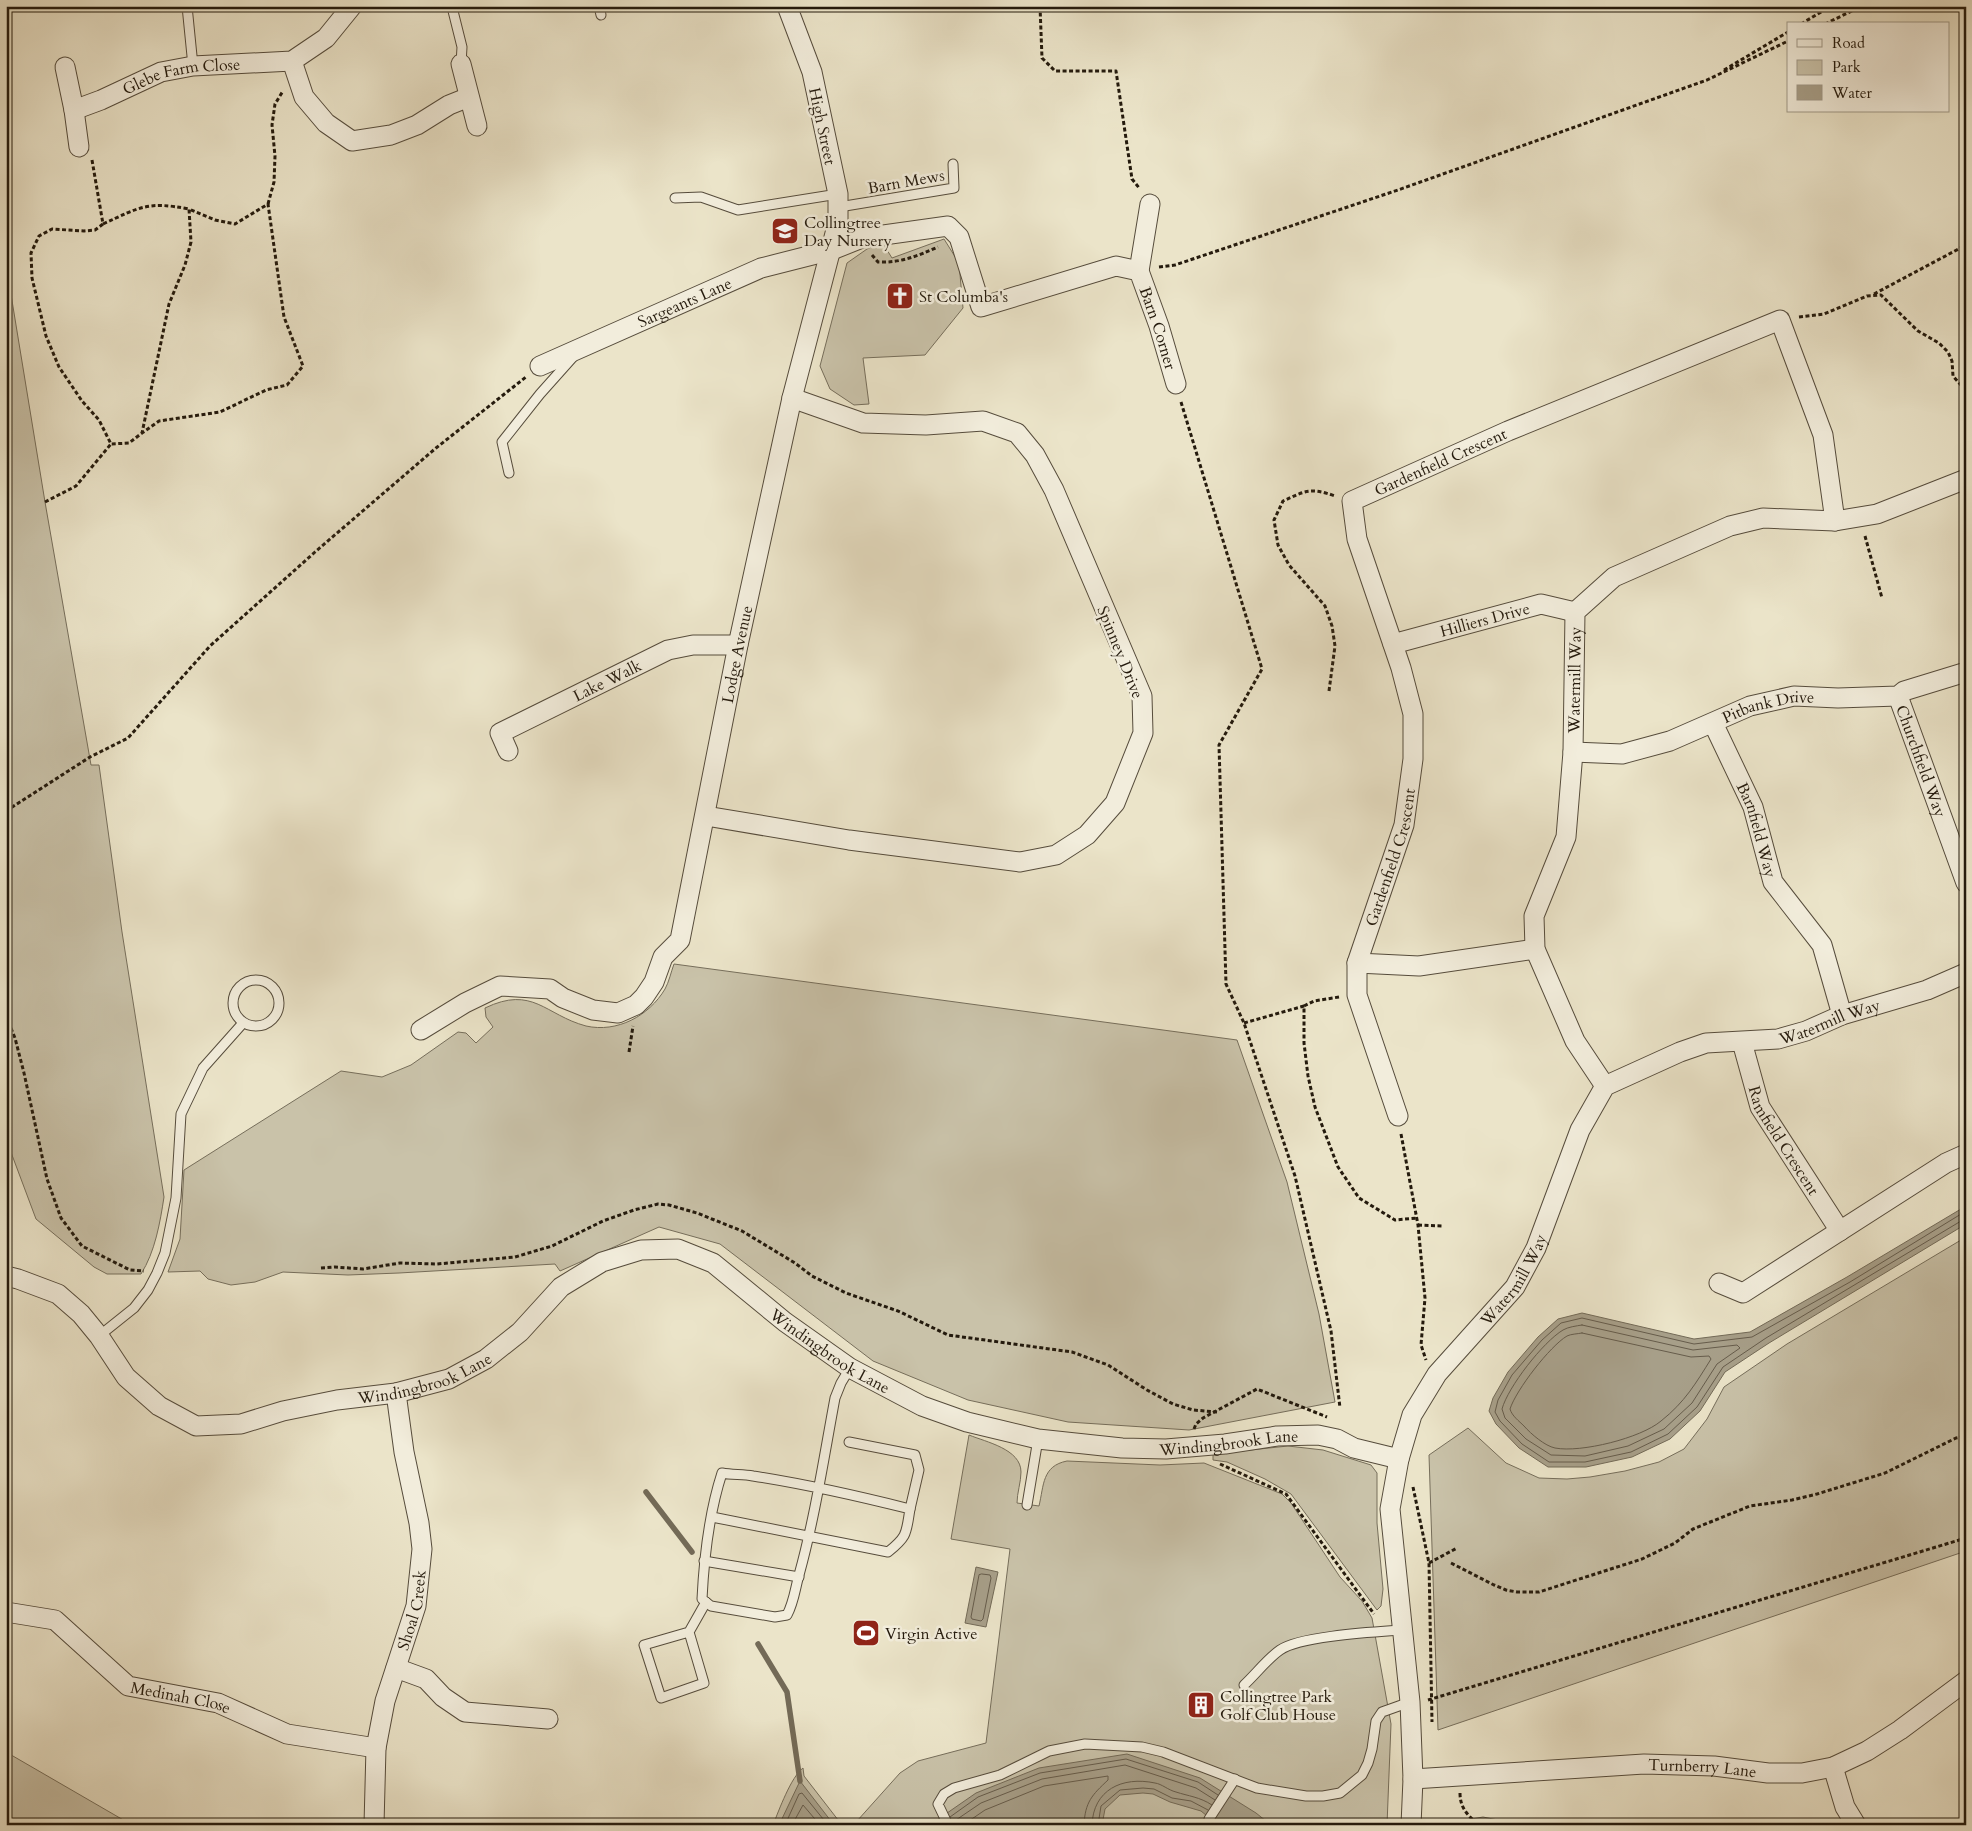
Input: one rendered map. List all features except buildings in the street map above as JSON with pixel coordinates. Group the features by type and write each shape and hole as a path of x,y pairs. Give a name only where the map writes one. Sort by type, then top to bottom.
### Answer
{"street":[{"name":"Glebe Farm Close","path":"74,110 101,100 162,72 193,66 292,60 326,38 352,6"},
{"name":"High Street","path":"787,6 812,72 838,201 838,222 832,250"},
{"path":"292,60 304,97 326,124 352,141 390,135 417,125 449,105 469,97"},
{"path":"461,64 477,126"},
{"path":"65,67 74,110 78,147"},
{"name":"Barn Corner","path":"1150,204 1139,271 1159,326 1176,384"},
{"name":"Barn Corner","path":"832,250 862,238 948,226 959,237 981,307 1116,266 1139,271"},
{"name":"Sargeants Lane","path":"540,366 762,268 832,250"},
{"name":"Lodge Avenue","path":"421,1030 465,1003 500,986 550,989 563,998 593,1010 618,1013 636,1005 654,982 663,957 680,940 706,816 738,645 792,398 832,250"},
{"path":"1780,320 1824,435 1835,520"},
{"name":"Gardenfield Crescent","path":"1398,1116 1357,995 1357,963 1404,825 1412,759 1412,714 1393,644 1357,539 1352,501 1508,431 1780,320"},
{"name":"Spinney Drive","path":"706,816 849,840 1020,862 1056,855 1088,835 1115,803 1143,733 1142,696 1054,490 1036,455 1017,433 984,421 926,425 863,423 792,398"},
{"name":"Watermill Way","path":"1606,1086 1575,1041 1535,949 1534,916 1566,837 1573,752 1575,612 1614,577 1730,526 1763,518 1835,520 1877,514 1966,479"},
{"name":"Hilliers Drive","path":"1393,644 1541,604 1575,612"},
{"name":"Lake Walk","path":"508,751 500,733 668,650 693,645 738,645"},
{"name":"Pitbank Drive","path":"1573,752 1622,754 1670,741 1750,706 1794,696 1838,698 1898,696 1904,691 1966,672"},
{"name":"Churchfield Way","path":"1898,696 1966,883"},
{"name":"Barnfield Way","path":"1713,723 1753,807 1773,882 1822,945 1842,1016"},
{"path":"1357,963 1419,966 1535,949"},
{"name":"Watermill Way","path":"1399,1459 1412,1415 1437,1374 1515,1287 1536,1248 1580,1130 1606,1086 1680,1052 1706,1043 1778,1039 1806,1031 1842,1016 1927,990 1966,974"},
{"name":"Ramfield Crescent","path":"1742,1042 1760,1107 1840,1231"},
{"path":"1719,1284 1743,1294 1946,1163 1966,1154"},
{"name":"Windingbrook Lane","path":"6,1276 58,1294 81,1314 99,1336 126,1377 159,1406 196,1426 241,1424 283,1411 337,1400 396,1393 449,1379 486,1358 520,1332 562,1287 602,1262 641,1250 678,1248 713,1263 785,1322 850,1368 922,1406 967,1422 1038,1439 1122,1448 1166,1449 1225,1444 1277,1436 1318,1434 1337,1439 1354,1448 1399,1459"},
{"name":"Shoal Creek","path":"374,1825 376,1748 386,1701 416,1606 422,1549 419,1523 404,1452 396,1393"},
{"path":"1399,1459 1390,1509 1410,1702 1413,1779 1411,1825"},
{"name":"Medinah Close","path":"6,1612 55,1620 128,1686 218,1703 287,1734 376,1748"},
{"path":"396,1668 426,1679 442,1697 465,1712 548,1719"},
{"name":"Turnberry Lane","path":"1413,1779 1644,1764 1714,1766 1768,1773 1802,1773 1833,1767 1867,1751 1900,1730 1966,1681"},
{"path":"1833,1767 1845,1807 1856,1825"}],"lane":[{"path":"187,6 193,66"},
{"path":"452,7 462,46 461,64"},
{"name":"Barn Mews","path":"838,201 954,188 953,164"},
{"path":"675,198 701,197 738,210 838,201"},
{"path":"509,473 502,442 540,394 582,347"},
{"path":"251,980 266,981 277,992 280,1007 277,1014 266,1025 250,1026 243,1023 237,1018 232,1003 238,988 251,980"},
{"path":"99,1336 134,1308 148,1290 157,1273 166,1253 176,1198 181,1114 203,1068 243,1023"},
{"path":"850,1368 840,1384 835,1398 818,1489 809,1536 794,1602 787,1615 775,1617 710,1606 702,1600 704,1561 722,1473 750,1475 818,1489 910,1509"},
{"path":"1027,1505 1038,1439"},
{"path":"712,1517 888,1552 902,1541 906,1532 919,1470 914,1455 849,1442"},
{"path":"704,1561 799,1577"},
{"path":"688,1632 704,1684 661,1698 644,1645 688,1632 706,1602"},
{"path":"1244,1685 1280,1650 1288,1645 1335,1636 1402,1630"},
{"path":"948,1825 938,1804 944,1794 954,1788 1000,1774 1049,1751 1085,1744 1156,1750 1257,1788 1306,1796 1340,1793 1362,1775 1368,1764 1376,1721 1382,1712 1410,1702"},
{"path":"1210,1819 1235,1779"}],"path":[{"path":"1040,6 1042,58 1055,71 1116,71 1132,179 1150,204"},
{"path":"1804,22 1830,6"},
{"path":"1829,22 1862,6"},
{"path":"1708,80 1787,33"},
{"path":"1139,271 1174,265 1398,190 1708,80 1787,42"},
{"path":"45,502 76,486 111,444 129,443 159,421 220,412 266,390 287,384 303,366 284,317 268,204 274,182 275,156 272,125 275,104 283,91 292,60"},
{"path":"78,147 92,160 103,224"},
{"path":"111,444 99,420 82,401 59,367 46,336 32,278 31,253 39,236 52,229 84,232 96,230 103,224 141,206 165,204 189,208 215,220 235,224 268,204"},
{"path":"142,433 166,314 192,242 189,208"},
{"path":"1780,320 1824,314 1872,295 1966,245"},
{"path":"1872,295 1882,295 1918,331 1939,343 1948,352 1952,361 1953,376 1966,390"},
{"path":"6,810 90,757 128,738 210,646 315,552 436,448 540,366"},
{"path":"1176,384 1262,670 1219,745 1226,984 1244,1023 1295,1176 1331,1331 1340,1408"},
{"path":"1329,691 1335,646 1332,626 1325,606 1289,565 1278,545 1274,520 1283,501 1307,490 1322,491 1352,501"},
{"path":"1865,536 1882,598"},
{"path":"1244,1023 1304,1006 1314,1001 1357,995"},
{"path":"1304,1006 1304,1044 1308,1076 1315,1107 1338,1167 1359,1198 1395,1220 1417,1218"},
{"path":"6,1016 15,1038 24,1073 47,1179 61,1218 82,1246 130,1270 157,1273"},
{"path":"1398,1116 1417,1218 1425,1298 1420,1346 1430,1367 1437,1374"},
{"path":"1418,1225 1442,1226"},
{"path":"898,1311 948,1335 1046,1347 1086,1356 1108,1365 1173,1404 1193,1410 1217,1412"},
{"path":"1196,1437 1194,1429 1196,1424 1257,1389 1320,1413 1333,1420"},
{"path":"1451,1563 1506,1590 1539,1592 1642,1560 1675,1543 1693,1529 1727,1514 1760,1504 1792,1500 1845,1487 1894,1469 1947,1443 1966,1436"},
{"path":"1399,1459 1415,1491 1416,1507 1429,1563 1432,1729"},
{"path":"1214,1462 1286,1494 1374,1614"},
{"path":"1410,1702 1431,1700 1966,1538"},
{"path":"1429,1563 1457,1548"},
{"path":"1460,1775 1460,1800 1464,1811 1479,1825"}],"green space":[{"path":"944,239 959,263 963,308 925,355 863,358 869,404 854,405 830,389 820,366 847,263 867,249 882,242 892,258"},
{"path":"6,264 91,765 99,765 122,932 164,1197 159,1227 150,1256 141,1274 107,1274 94,1267 36,1219 6,1139"},
{"path":"674,964 1237,1040 1287,1182 1319,1314 1335,1402 1189,1430 1068,1422 968,1400 873,1361 720,1244 659,1227 560,1271 555,1264 348,1275 283,1272 255,1282 231,1285 208,1279 200,1271 168,1272 180,1239 184,1170 341,1071 382,1077 411,1065 458,1032 466,1033 476,1043 493,1027 486,1017 485,1008 501,1002 515,1000 538,1004 586,1026 598,1028 620,1024 641,1014 658,999 666,986"},
{"path":"1966,1237 1966,1551 1438,1730 1429,1455 1468,1428 1506,1463 1539,1478 1567,1479 1590,1477 1625,1471 1659,1462 1684,1449 1707,1419 1724,1387 1787,1344"},
{"path":"969,1435 1009,1452 1015,1458 1021,1472 1017,1503 1039,1506 1043,1484 1048,1472 1053,1467 1067,1461 1160,1465 1204,1463 1282,1494 1291,1503 1340,1577 1362,1601 1372,1618 1391,1724 1387,1825 856,1825 857,1821 900,1773 918,1761 986,1743 1010,1549 951,1539"},
{"path":"1288,1446 1323,1450 1371,1465 1377,1473 1377,1523 1383,1589 1381,1606 1377,1610 1291,1494 1265,1479 1227,1462 1213,1460 1213,1454"},
{"path":"6,1752 132,1825 6,1825"},
{"path":"803,1768 804,1776 842,1825 773,1825 790,1786"},
{"path":"1483,1817 1523,1825 1449,1825 1449,1823"}],"water":[{"path":"1966,1206 1966,1224 1769,1343 1725,1372 1700,1411 1670,1439 1632,1457 1586,1467 1548,1467 1519,1448 1496,1424 1489,1411 1493,1398 1508,1372 1538,1337 1558,1319 1582,1313 1694,1339 1750,1332"},
{"path":"976,1567 998,1572 986,1627 965,1623"},
{"path":"1127,1754 1200,1778 1256,1813 1271,1825 1218,1825 1201,1811 1170,1802 1153,1794 1143,1793 1120,1795 1105,1809 1102,1825 926,1825 937,1820 976,1793 1039,1768"},
{"path":"800,1781 834,1825 779,1825"}],"waterway":[{"path":"646,1492 692,1552"},
{"path":"758,1644 787,1692 800,1781"}],"place":[{"name":"Collingtree Day Nursery","path":"785,231"},
{"name":"St Columba's","path":"900,296"},
{"name":"Virgin Active","path":"866,1633"},
{"name":"Collingtree Park Golf Club House","path":"1201,1705"}]}
